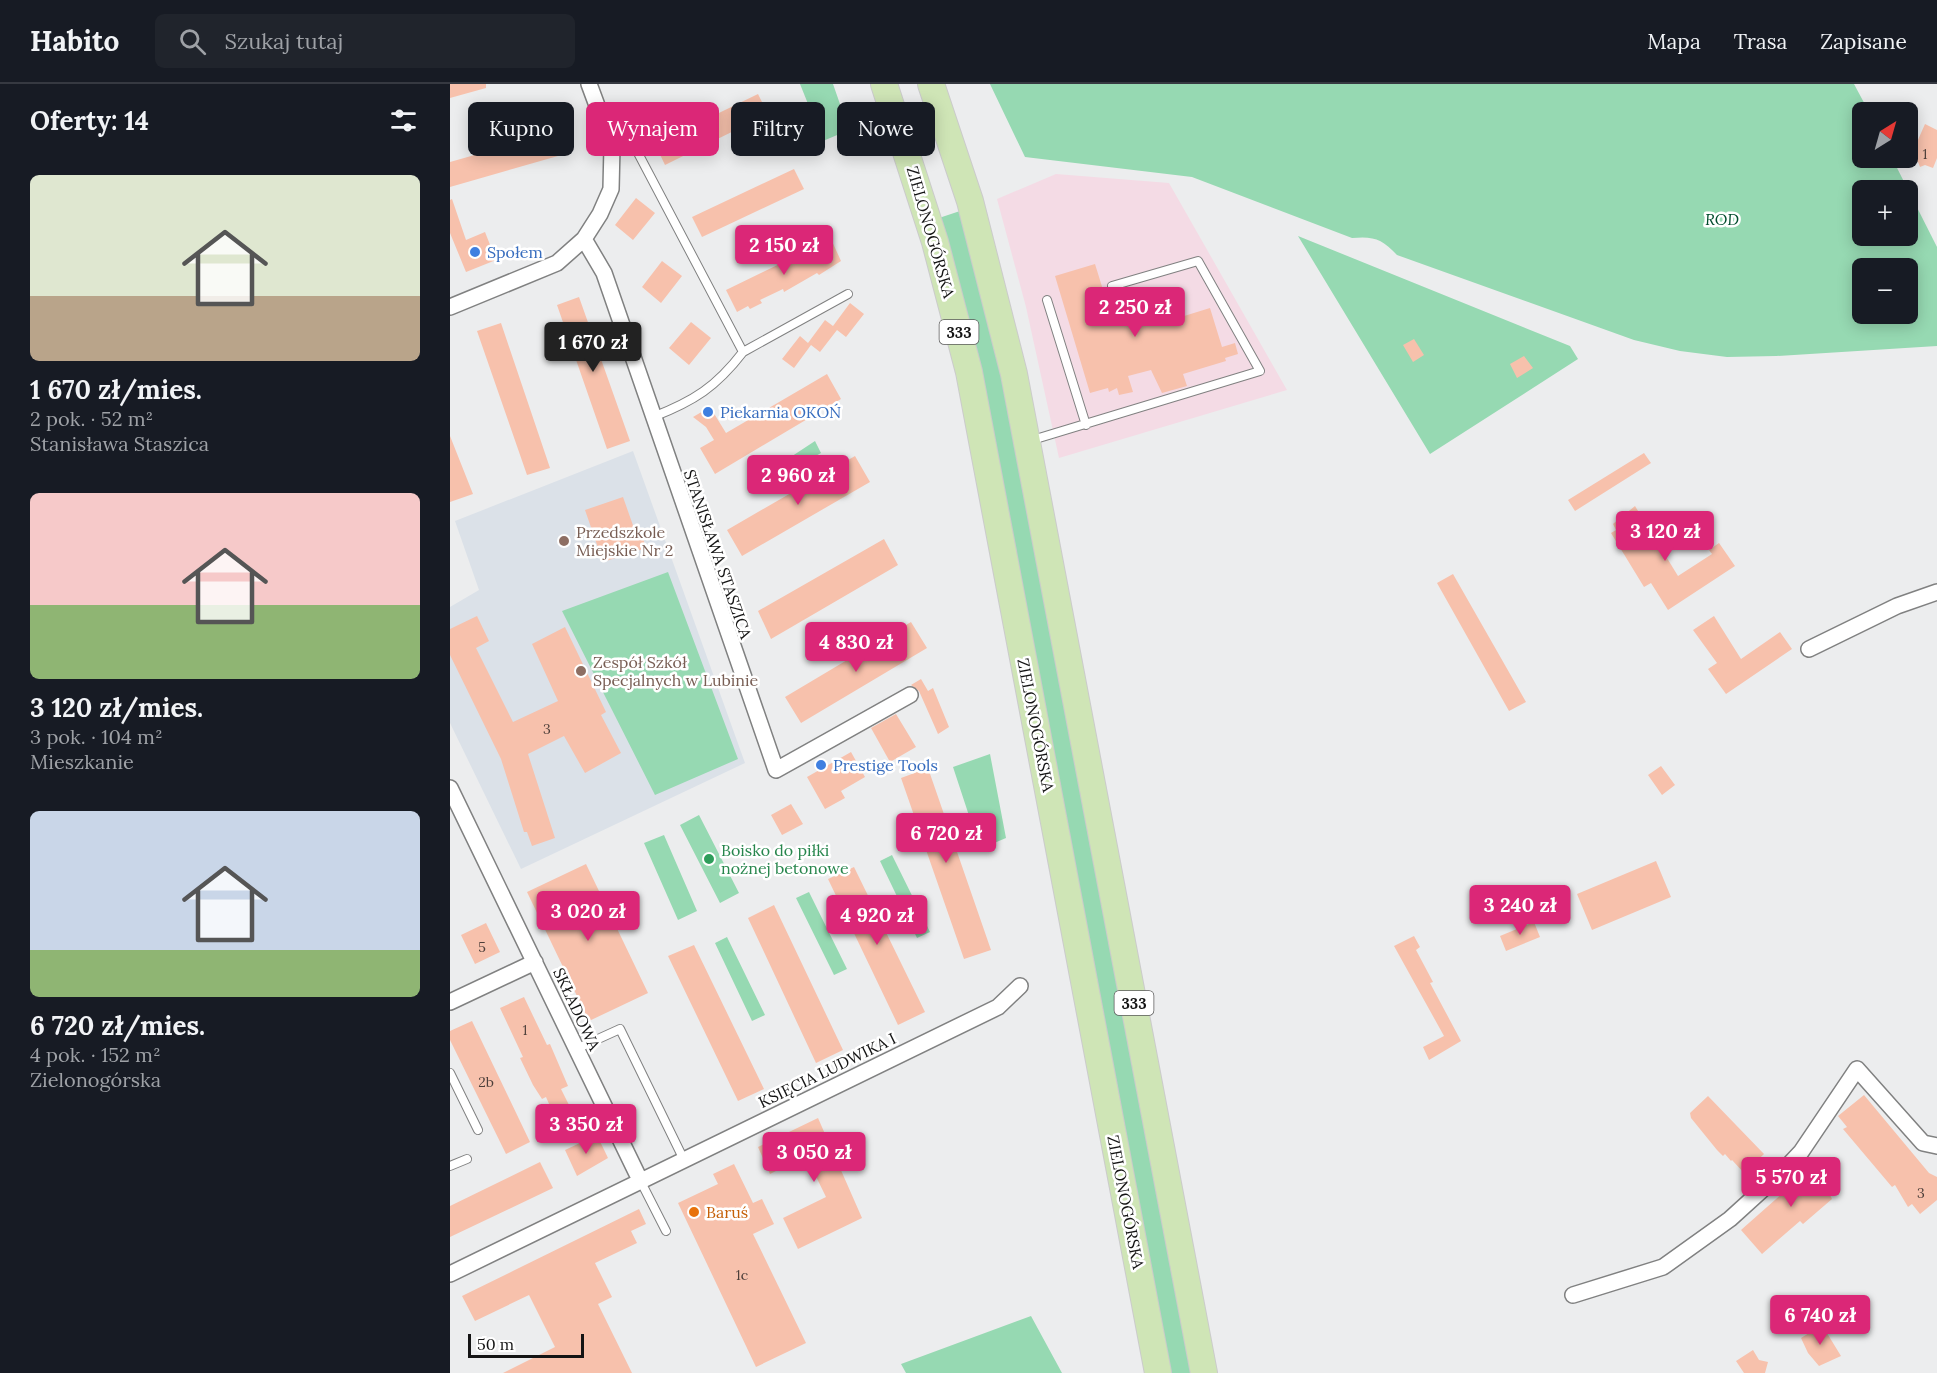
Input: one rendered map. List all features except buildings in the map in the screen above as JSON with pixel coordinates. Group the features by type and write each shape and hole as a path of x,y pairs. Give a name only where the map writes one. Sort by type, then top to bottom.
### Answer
{"main road":[{"name":"ZIELONOGÓRSKA","path":"884,84 936,242 969,372 1158,1373"},
{"name":"333","path":"931,84 962,176 993,284 1028,441 1204,1373"}],"street":[{"path":"590,84 596,102"},
{"path":"450,307 557,264 584,239 600,214 611,189 612,156"},
{"name":"STANISŁAWA STASZICA","path":"584,239 604,273 776,770 910,694"},
{"path":"1809,649 1896,606 1937,592"},
{"name":"SKŁADOWA","path":"450,788 640,1180"},
{"path":"450,1002 535,962"},
{"name":"KSIĘCIA LUDWIKA I","path":"450,1274 998,1007 1020,986"},
{"path":"1573,1295 1663,1267 1730,1219 1801,1152 1857,1069 1923,1143 1937,1146"}],"lane":[{"path":"640,156 743,352"},
{"path":"1028,441 1260,371 1198,261 1112,286"},
{"path":"653,417 686,404 705,392 720,380 743,352 848,294"},
{"path":"1047,300 1086,425"},
{"path":"576,1049 620,1029 684,1160"},
{"path":"450,1072 478,1130"},
{"path":"450,1166 467,1159"},
{"path":"640,1180 666,1231"}],"shaded area":[{"path":"1056,174 1169,183 1287,390 1059,458 1026,307 997,199"},
{"name":"Zespół Szkół Specjalnych w Lubinie","path":"633,451 745,763 521,869 450,723 450,607 479,590 455,521"}],"green space":[{"path":"800,84 833,84 839,102 837,102 837,135 825,140 825,102 807,102"},
{"name":"ROD","path":"990,84 1854,84 1864,102 1852,102 1852,168 1897,168 1903,180 1852,180 1852,246 1918,246 1918,209 1937,247 1937,346 1727,357 1680,351 1634,340 1397,255 1387,245 1377,240 1352,238 1192,177 1025,157"},
{"path":"960,211 985,299 1010,413 1194,1373 1164,1373 936,219"},
{"path":"1298,236 1570,346 1578,359 1430,454"},
{"path":"815,441 821,453 776,478 771,470"},
{"path":"668,572 738,759 655,795 562,611"},
{"path":"990,754 1006,838 980,849 953,767"},
{"name":"Boisko do piłki nożnej betonowe","path":"699,815 739,893 720,903 680,825"},
{"path":"664,835 697,911 678,920 644,843"},
{"path":"892,855 930,932 917,938 880,861"},
{"path":"809,892 847,969 834,975 796,898"},
{"path":"727,937 765,1015 752,1021 715,943"},
{"path":"1031,1316 1062,1373 906,1373 901,1364"}],"place":[{"name":"Społem","path":"475,252"},
{"name":"Piekarnia OKOŃ","path":"708,412"},
{"name":"Przedszkole Miejskie Nr 2","path":"564,541"},
{"name":"Zespół Szkół Specjalnych w Lubinie","path":"581,671"},
{"name":"Prestige Tools","path":"821,765"},
{"name":"Boisko do piłki nożnej betonowe","path":"709,859"},
{"name":"Baruś","path":"694,1212"}]}
